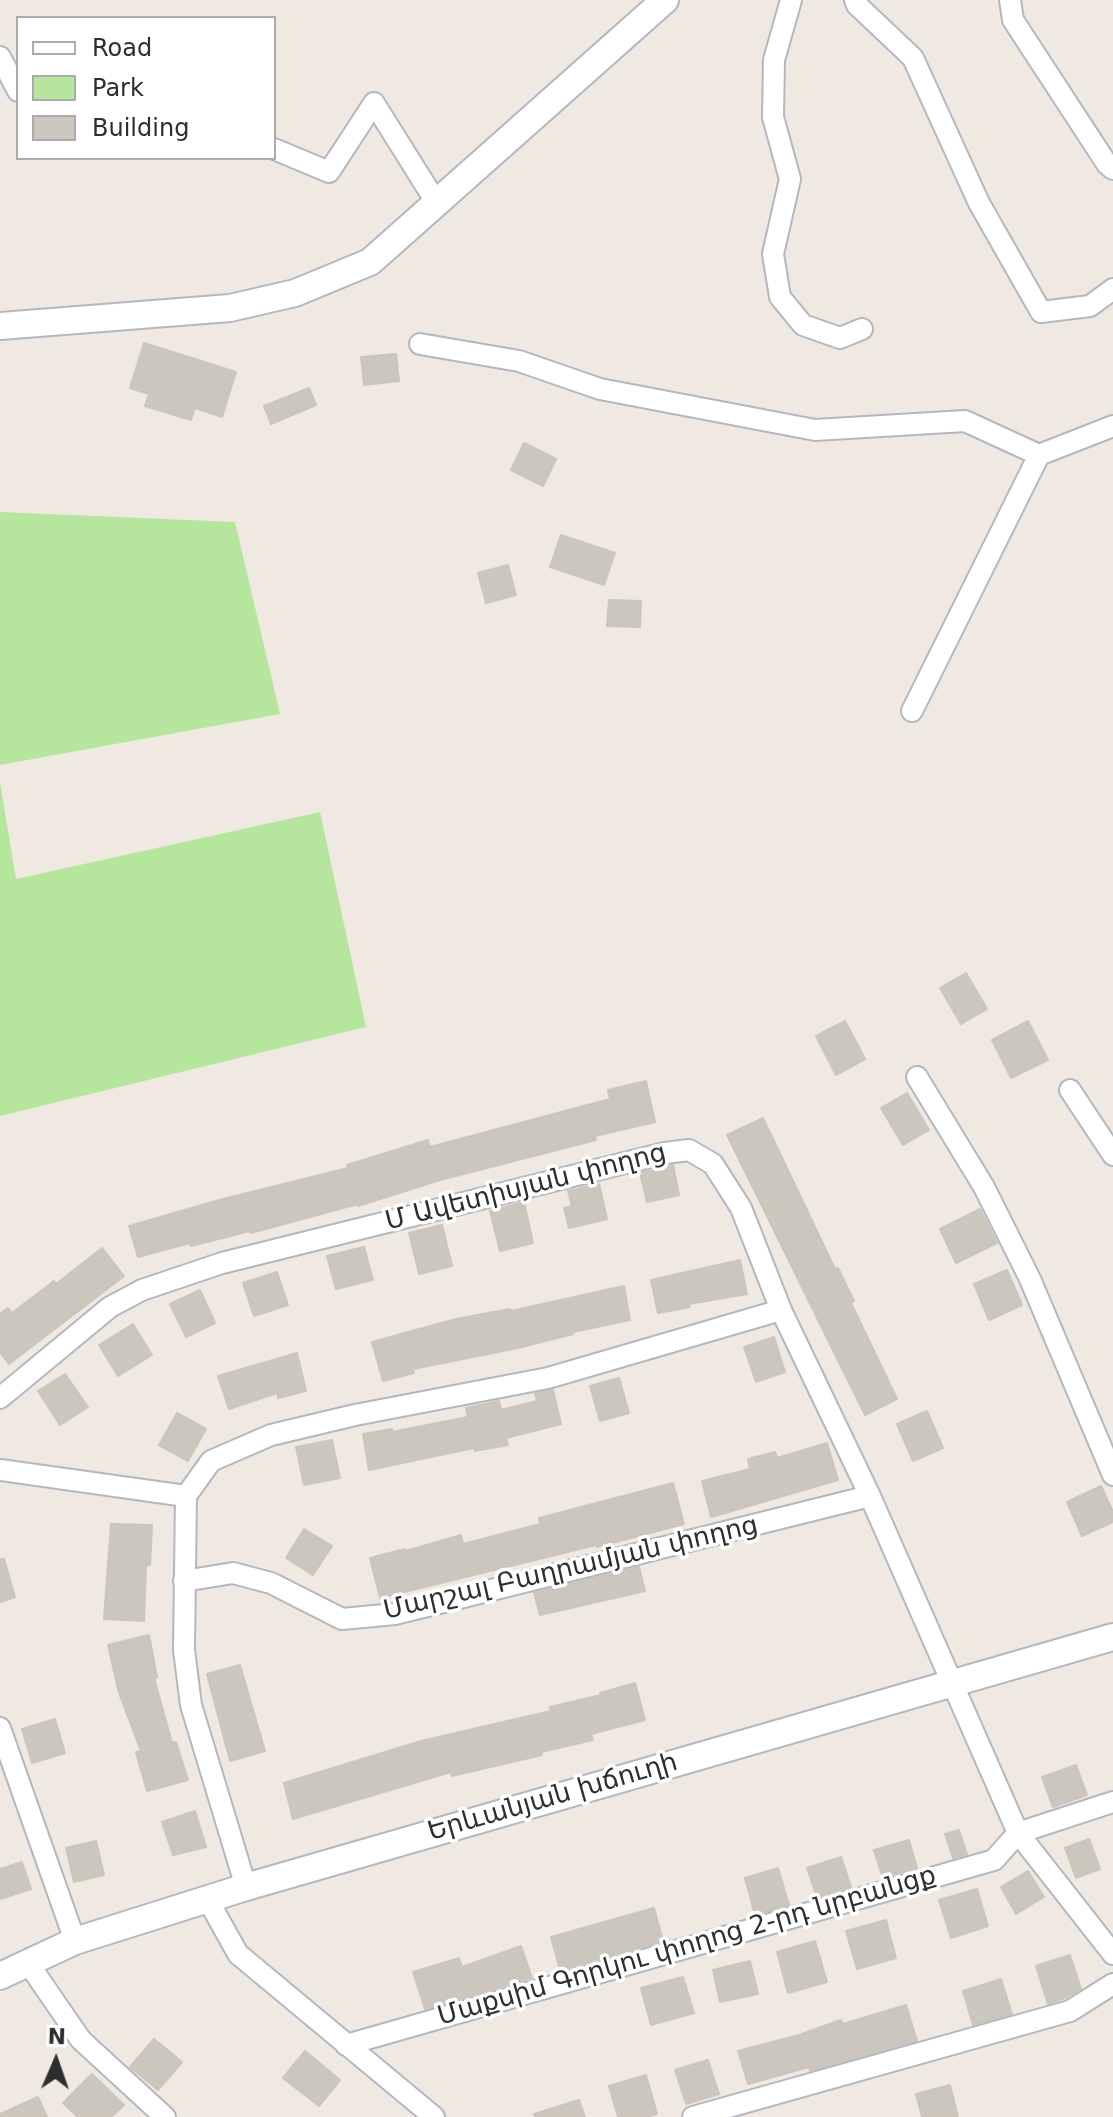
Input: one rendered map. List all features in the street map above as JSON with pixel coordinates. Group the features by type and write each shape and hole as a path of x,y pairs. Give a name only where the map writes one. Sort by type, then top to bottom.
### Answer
{"street":[{"path":"0,326 230,308 295,293 370,262 665,0"},
{"path":"791,0 774,60 773,117 790,179 773,254 780,297 803,325 840,338 862,329"},
{"path":"855,0 913,58 979,203 1041,312 1090,306 1113,289"},
{"path":"1010,0 1013,20 1037,60 1113,169"},
{"path":"0,57 16,87"},
{"path":"276,150 329,172 374,103 436,202"},
{"path":"420,344 519,361 600,389 815,430 965,421 1039,455"},
{"path":"912,711 1039,455 1113,426"},
{"path":"917,1077 984,1187 1030,1279 1113,1475"},
{"path":"1070,1090 1113,1155"},
{"name":"Մ Ավետիսյան փողոց","path":"0,1398 110,1307 142,1290 222,1263 665,1153 689,1150 713,1164 741,1208 781,1310 870,1496 1018,1833 1113,1954"},
{"path":"246,1887 191,1705 184,1650 186,1496 211,1461 271,1435 355,1415 548,1378 781,1310"},
{"path":"0,1470 186,1496"},
{"name":"Մարշալ Բաղրամյան փողոց","path":"184,1581 233,1573 271,1583 342,1619 395,1614 870,1496"},
{"name":"Երևանյան խճուղի","path":"0,1976 75,1941 246,1887 1113,1637"},
{"path":"0,1728 75,1941"},
{"path":"1018,1833 1113,1802"},
{"name":"Մաքսիմ Գորկու փողոց 2-րդ նրբանցք","path":"346,2045 994,1860 1018,1833"},
{"path":"208,1900 238,1954 434,2117"},
{"path":"28,1963 81,2040 165,2117"},
{"path":"693,2117 1070,2011 1113,1984"}],"green space":[{"path":"0,512 235,522 280,714 0,765"},
{"path":"0,782 16,879 320,812 366,1027 0,1116"}],"building":[{"path":"144,343 236,372 222,417 195,408 191,420 145,406 149,394 130,388"},
{"path":"396,354 399,381 364,385 361,357"},
{"path":"309,388 316,405 271,424 264,406"},
{"path":"524,443 556,459 543,486 511,470"},
{"path":"561,535 615,553 604,585 550,567"},
{"path":"508,565 516,595 486,603 478,573"},
{"path":"609,600 641,601 640,627 607,626"},
{"path":"966,973 987,1009 961,1024 940,988"},
{"path":"845,1021 865,1059 836,1075 816,1036"},
{"path":"1028,1021 1048,1060 1011,1078 992,1040"},
{"path":"646,1081 655,1122 595,1136 596,1140 440,1180 358,1206 138,1257 129,1226 348,1168 347,1165 428,1140 430,1147 610,1099 608,1090"},
{"path":"907,1093 929,1130 903,1145 881,1108"},
{"path":"763,1118 835,1269 838,1268 854,1301 851,1303 897,1399 865,1415 727,1135"},
{"path":"673,1165 679,1195 647,1202 640,1173"},
{"path":"599,1184 607,1219 569,1228 564,1208 572,1206 568,1191"},
{"path":"524,1202 533,1243 500,1251 490,1211"},
{"path":"980,1209 997,1243 956,1263 940,1229"},
{"path":"442,1225 452,1266 419,1274 409,1233"},
{"path":"364,1247 373,1280 336,1289 327,1256"},
{"path":"102,1248 124,1276 9,1364 0,1352 0,1314 8,1308 12,1313"},
{"path":"740,1260 747,1294 658,1313 651,1280"},
{"path":"1007,1270 1022,1305 989,1320 974,1284"},
{"path":"277,1272 288,1305 254,1316 243,1283"},
{"path":"624,1286 630,1320 518,1348 413,1369 414,1373 383,1381 372,1342 456,1319 511,1311"},
{"path":"200,1290 215,1323 186,1337 170,1304"},
{"path":"133,1324 152,1355 118,1376 99,1345"},
{"path":"774,1337 785,1372 756,1382 744,1347"},
{"path":"297,1353 306,1391 278,1398 277,1393 229,1409 218,1376"},
{"path":"65,1374 88,1407 60,1425 38,1391"},
{"path":"619,1378 629,1413 600,1421 590,1386"},
{"path":"553,1390 561,1424 506,1438 508,1445 475,1451 474,1448 369,1470 363,1434 392,1429 392,1432 468,1417 466,1408 499,1401 501,1410 537,1401 535,1394"},
{"path":"927,1411 943,1448 913,1461 897,1424"},
{"path":"177,1413 206,1429 188,1461 159,1445"},
{"path":"332,1440 340,1478 304,1485 296,1447"},
{"path":"827,1443 838,1480 711,1517 702,1481 750,1469 748,1459 775,1452 777,1458"},
{"path":"673,1483 684,1524 380,1598 370,1558 461,1535 463,1544 540,1524 539,1518"},
{"path":"1101,1486 1113,1512 1113,1522 1082,1536 1067,1502"},
{"path":"111,1524 152,1525 150,1565 146,1565 144,1621 104,1619"},
{"path":"304,1529 332,1546 313,1575 286,1558"},
{"path":"0,1559 4,1559 15,1597 0,1602"},
{"path":"639,1567 645,1591 540,1615 534,1593"},
{"path":"149,1635 157,1677 154,1678 172,1743 176,1742 188,1780 147,1791 136,1752 141,1751 119,1693 108,1645"},
{"path":"240,1665 265,1751 230,1761 207,1674"},
{"path":"635,1683 645,1720 591,1734 593,1740 541,1752 542,1755 452,1776 451,1772 293,1819 284,1783 421,1741 551,1711 550,1707"},
{"path":"55,1719 65,1753 32,1763 22,1729"},
{"path":"1076,1765 1087,1795 1053,1807 1042,1777"},
{"path":"195,1811 206,1847 173,1855 162,1822"},
{"path":"959,1830 967,1854 953,1858 945,1834"},
{"path":"1089,1839 1100,1869 1076,1878 1065,1848"},
{"path":"909,1840 917,1868 883,1878 874,1850"},
{"path":"96,1841 104,1875 74,1882 66,1848"},
{"path":"841,1857 851,1887 817,1897 807,1868"},
{"path":"22,1862 31,1889 0,1899 0,1869"},
{"path":"778,1868 789,1905 755,1915 745,1878"},
{"path":"1028,1871 1044,1897 1016,1914 1001,1887"},
{"path":"977,1889 988,1926 951,1938 939,1900"},
{"path":"654,1908 663,1941 560,1970 551,1937"},
{"path":"886,1920 896,1958 857,1969 846,1931"},
{"path":"815,1941 827,1982 788,1993 777,1952"},
{"path":"521,1946 532,1978 425,2009 413,1972 459,1958 462,1967"},
{"path":"1070,1955 1081,1989 1048,2004 1036,1966"},
{"path":"750,1961 758,1994 720,2002 713,1970"},
{"path":"683,1977 694,2013 651,2025 641,1988"},
{"path":"1001,1979 1012,2014 973,2025 963,1991"},
{"path":"906,2005 917,2041 810,2071 809,2067 748,2084 738,2051 841,2020 843,2024"},
{"path":"154,2039 182,2062 158,2090 130,2067"},
{"path":"305,2051 340,2080 319,2106 283,2078"},
{"path":"708,2060 719,2094 686,2104 675,2070"},
{"path":"92,2074 124,2105 111,2117 78,2117 63,2103"},
{"path":"646,2075 657,2114 618,2117 609,2086"},
{"path":"950,2085 958,2117 922,2117 916,2094"},
{"path":"38,2097 47,2117 0,2117 0,2114"},
{"path":"579,2100 585,2117 535,2117 534,2114"}]}
